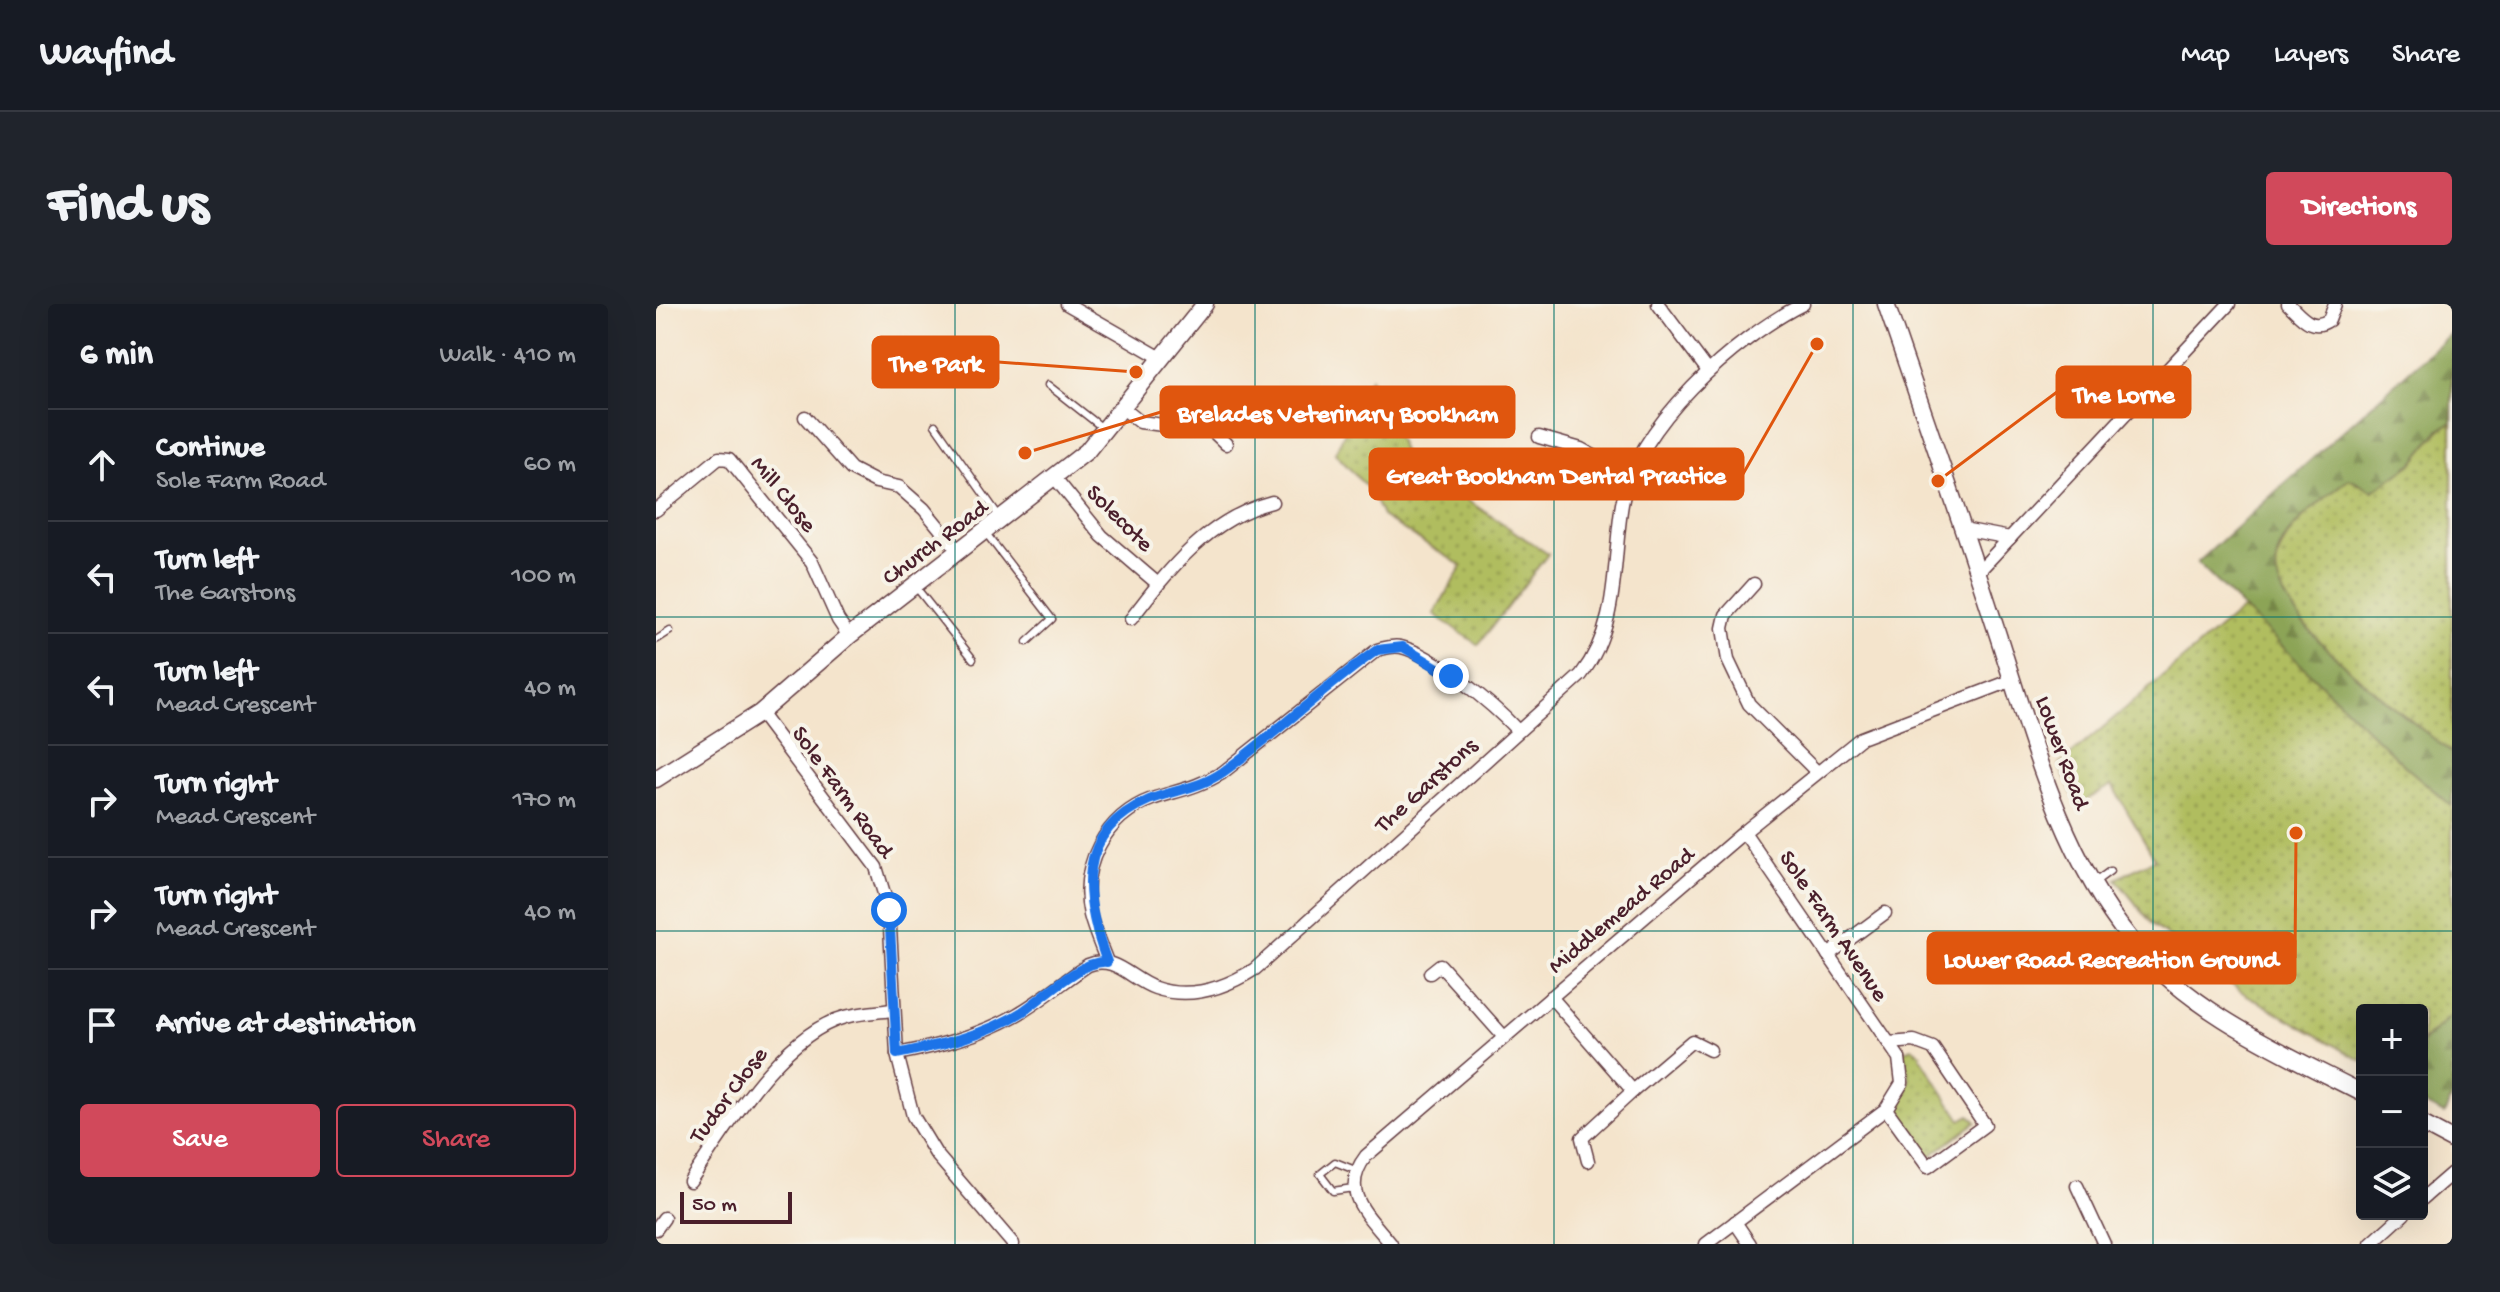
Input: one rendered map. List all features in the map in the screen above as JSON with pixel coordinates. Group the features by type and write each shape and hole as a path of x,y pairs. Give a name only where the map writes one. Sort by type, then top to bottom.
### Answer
{"street":[{"path":"1067,304 1163,359"},
{"name":"Church Road","path":"656,779 760,713 849,636 1055,478 1107,431 1205,304"},
{"path":"1658,304 1708,371"},
{"name":"The Garstons","path":"1107,962 1145,984 1176,993 1197,993 1238,980 1255,969 1581,675 1600,645 1612,606 1619,523 1630,476 1673,410 1708,371 1761,327 1803,304"},
{"name":"Lower Road","path":"1886,304 2052,795 2093,884 2132,941 2185,989 2230,1022 2356,1090"},
{"path":"1978,572 2229,304"},
{"path":"2288,304 2308,323 2316,325 2329,320 2335,304"},
{"path":"1124,409 1152,426 1163,425 1171,414 1182,409 1195,414 1226,444"},
{"path":"805,417 851,469 876,482 899,487 924,509 959,552"},
{"path":"1539,437 1581,449 1630,476"},
{"name":"Mill Close","path":"656,510 719,458 729,459 812,562 838,620 849,636"},
{"name":"Solecote","path":"1055,478 1102,536 1158,584"},
{"name":"Solecote","path":"1131,619 1158,584 1217,525 1250,508 1272,502"},
{"path":"1963,529 2010,538"},
{"path":"1754,584 1726,615 1723,628 1728,660 1749,704 1817,772"},
{"path":"897,1054 965,1038 993,1027 1019,1013 1088,965 1107,962 1090,913 1088,893 1094,854 1103,836 1132,809 1222,773 1377,650 1390,646 1416,653 1489,701 1517,730"},
{"name":"Middlemead Road","path":"1355,1170 1366,1156 1744,832 1861,738 2013,680"},
{"name":"Sole Farm Road","path":"760,713 876,867 889,910 897,1054 906,1095 924,1137 1011,1243"},
{"name":"Sole Farm Avenue","path":"1744,832 1899,1058 1902,1083 1886,1109"},
{"path":"1828,955 1885,913"},
{"path":"1430,973 1440,965 1504,1037"},
{"path":"1551,997 1633,1091"},
{"name":"Tudor Close","path":"690,1181 745,1103 788,1050 842,1018 893,1010"},
{"path":"1588,1161 1582,1138 1633,1091 1692,1041 1710,1050"},
{"path":"1706,1244 1886,1109 1928,1167 1985,1125 1933,1048 1914,1041 1889,1043"},
{"path":"2428,1127 2452,1140"},
{"path":"1355,1170 1353,1188 1361,1206 1391,1244"},
{"path":"2428,1194 2452,1173"},
{"path":"2077,1186 2104,1244"},
{"path":"656,1229 664,1218"},
{"path":"2371,1244 2397,1220"},
{"path":"1735,1222 1750,1244"}],"lane":[{"path":"1048,385 1107,431"},
{"path":"935,425 1002,519"},
{"path":"985,532 1052,619 1027,642"},
{"path":"915,586 973,659"},
{"path":"656,640 670,631"},
{"path":"2093,884 2110,871"},
{"path":"1353,1188 1333,1191 1320,1174 1335,1162 1355,1170"}],"green space":[{"path":"2452,332 2452,422 2439,430 2413,463 2373,491 2349,479 2328,496 2293,528 2278,552 2276,565 2281,589 2296,614 2319,641 2376,693 2452,753 2452,806 2405,766 2197,563"},
{"path":"1370,378 1407,460 1548,554 1478,645 1434,614 1462,566 1382,516 1371,492 1335,453"},
{"path":"2452,422 2452,1015 2428,1037 2428,1004 2356,1004 2356,1058 2240,991 2153,925 2116,879 2155,859 2112,785 2078,805 2059,765 2243,608 2292,653 2310,632 2280,592 2276,574 2278,557 2285,542 2308,513 2349,478 2373,491 2413,463 2439,430"},
{"path":"2452,1015 2452,1097 2444,1114 2428,1106 2428,1037"},
{"path":"1913,1048 1921,1054 1920,1057 1961,1120 1970,1115 1976,1122 1929,1157 1899,1109 1910,1080 1903,1051"}],"place":[{"name":"Great Bookham Dental Practice","path":"1817,344"},
{"name":"The Park","path":"1136,372"},
{"name":"Brelades Veterinary Bookham","path":"1025,453"},
{"name":"The Lorne","path":"1938,481"},
{"name":"Lower Road Recreation Ground","path":"2296,833"}],"route":[{"path":"889,910 897,1054 965,1038 993,1027 1019,1013 1088,965 1107,962 1090,913 1089,873 1103,836 1132,809 1150,800 1197,786 1222,773 1377,650 1390,646 1403,647 1451,676"}]}
